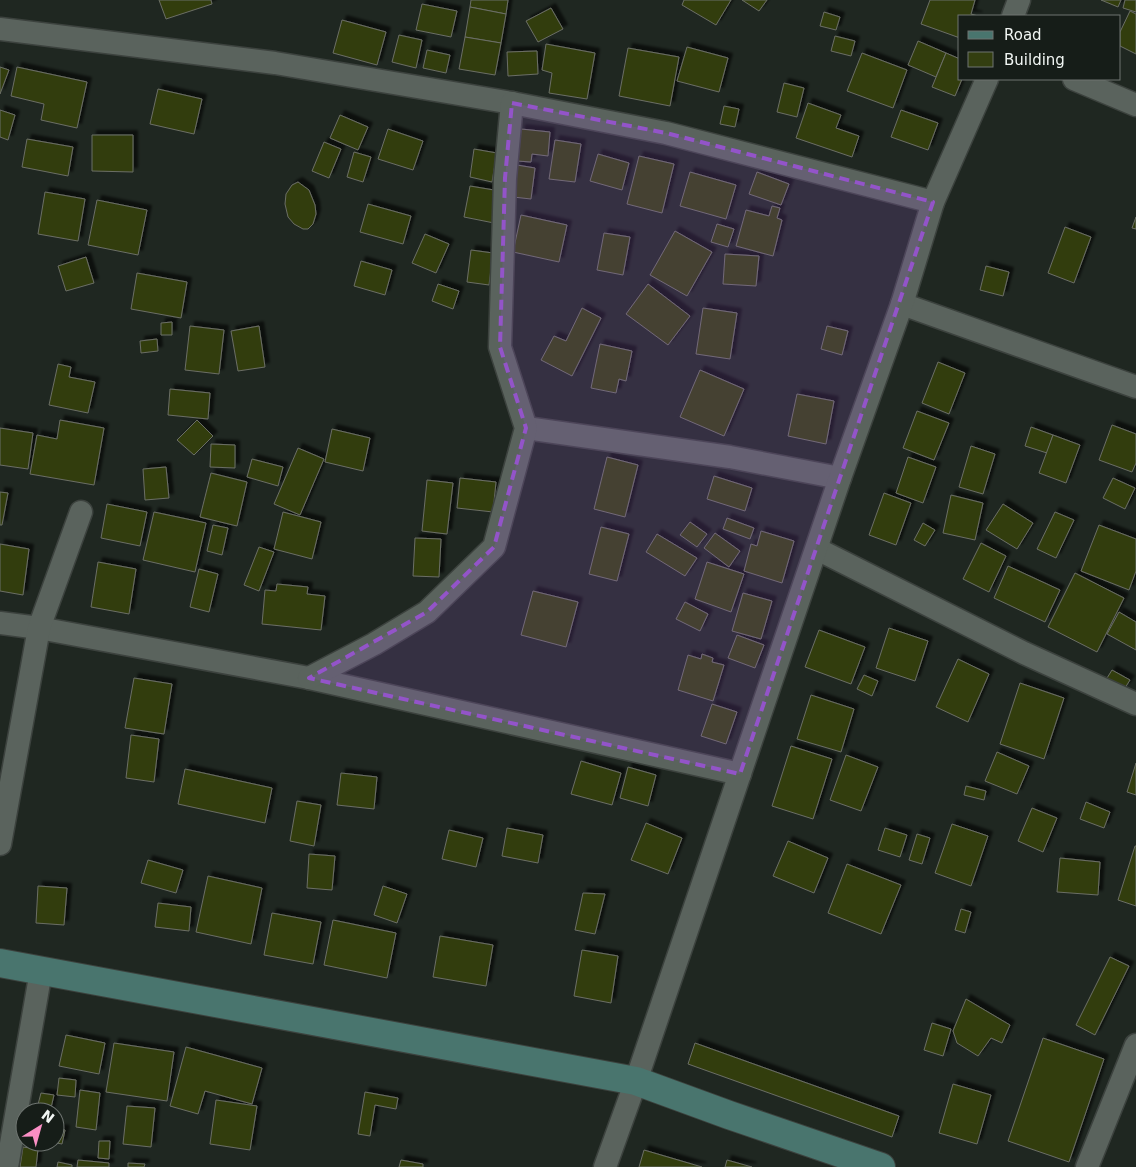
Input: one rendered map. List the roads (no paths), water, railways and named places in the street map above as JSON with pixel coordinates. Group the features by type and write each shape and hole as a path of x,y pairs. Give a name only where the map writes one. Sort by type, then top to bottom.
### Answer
{"street":[{"path":"1013,15 1019,0"},
{"path":"0,29 275,63 512,104 666,133 933,202"},
{"path":"605,1167 840,478 902,304 933,202 988,80"},
{"path":"1076,80 1136,105"},
{"path":"309,678 374,644 427,612 494,547 526,428 500,347 505,178 512,104"},
{"path":"902,304 1136,387"},
{"path":"526,428 730,457 840,478"},
{"path":"0,844 39,628 81,512"},
{"path":"817,549 1024,654 1136,704"},
{"path":"0,623 39,628 309,678 740,774"},
{"path":"0,963 636,1080 729,1115 881,1167"},
{"path":"7,1167 41,971"},
{"path":"1087,1167 1136,1045"}]}
